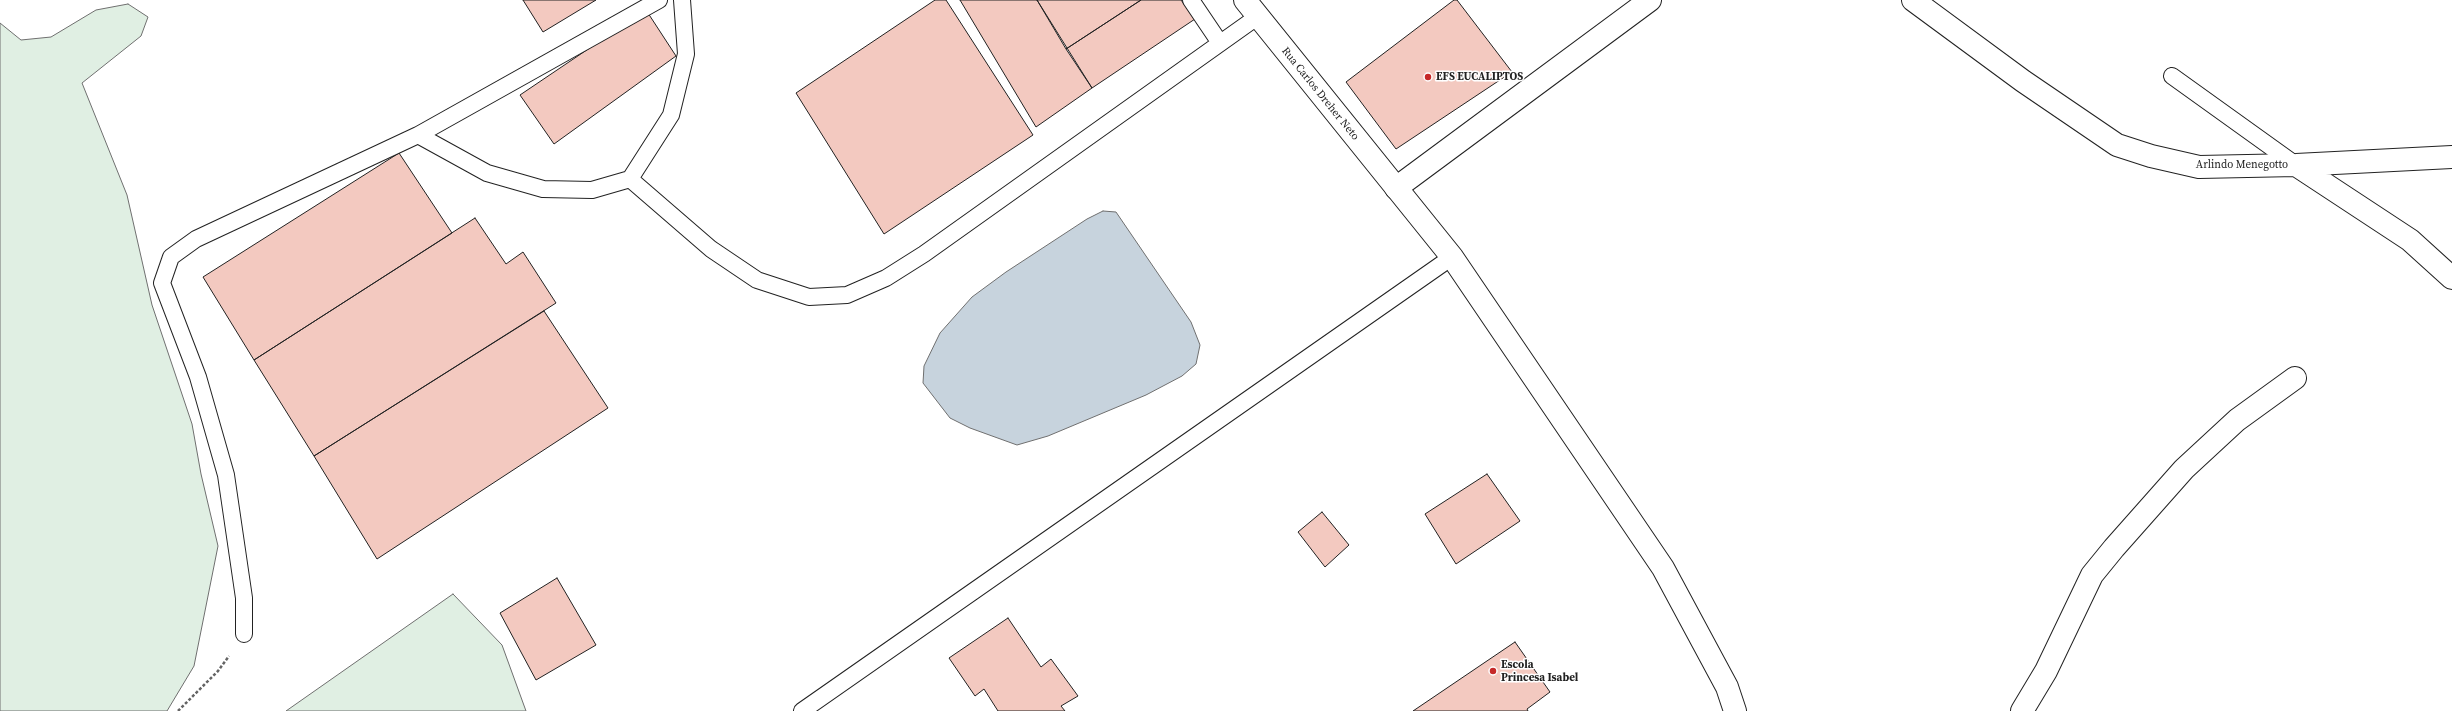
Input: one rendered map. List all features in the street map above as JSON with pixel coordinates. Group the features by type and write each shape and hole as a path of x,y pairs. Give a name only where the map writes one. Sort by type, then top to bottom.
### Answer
{"street":[{"path":"1396,188 1650,0"},
{"name":"Arlindo Menegotto","path":"1913,0 2023,81 2117,145 2151,156 2199,167 2296,165 2452,157"},
{"name":"Rua Carlos Dreher Neto","path":"1251,8 1452,257 1663,568 1727,687 1735,711"},
{"path":"2296,165 2410,240 2452,278"},
{"path":"2022,711 2046,671 2092,575 2114,548 2184,468 2236,420 2295,378"}],"lane":[{"path":"244,634 244,598 226,474 198,377 162,283 170,257 196,239 418,135 659,0"},
{"path":"418,135 487,173 543,189 592,190 630,179 671,115 686,54 682,0"},
{"path":"1191,0 1220,43"},
{"path":"630,179 711,249 757,280 809,297 847,295 886,278 924,254 1220,43 1251,8"},
{"path":"2172,76 2296,165"},
{"path":"802,711 1452,257"}],"path":[{"path":"178,711 218,671 244,634"}],"green space":[{"path":"128,4 148,17 141,36 82,83 127,195 152,305 192,424 201,474 218,546 194,666 167,711 0,711 0,23 21,40 51,37 96,10"},
{"path":"453,594 502,645 526,711 286,711"}],"shaded area":[{"path":"1103,211 1116,212 1191,322 1200,345 1196,364 1182,376 1146,395 1048,436 1017,445 970,428 950,418 923,383 924,366 940,333 972,297 1006,272 1087,219"}],"building":[{"path":"523,0 596,0 543,32"},
{"path":"935,0 946,0 1033,135 884,234 796,93"},
{"path":"960,0 1037,0 1092,88 1036,127"},
{"path":"1037,0 1141,0 1066,49"},
{"path":"1141,0 1181,0 1195,19 1092,88 1066,49"},
{"name":"EFS EUCALIPTOS","path":"1454,0 1457,0 1512,72 1396,149 1346,82"},
{"path":"646,10 676,56 554,144 520,95"},
{"path":"399,153 452,233 254,360 203,277"},
{"path":"475,218 506,264 523,252 556,303 314,456 254,360"},
{"path":"544,311 608,408 377,559 314,456"},
{"path":"1487,474 1520,521 1456,564 1425,514"},
{"path":"1322,512 1349,545 1325,567 1298,532"},
{"path":"557,578 596,645 536,680 500,613"},
{"path":"1008,618 1041,667 1051,659 1078,696 1061,706 1065,711 998,711 984,689 975,696 949,658"},
{"name":"Escola Princesa Isabel","path":"1515,642 1550,692 1527,709 1528,711 1413,711"}],"place":[{"name":"EFS EUCALIPTOS","path":"1428,77"},
{"name":"Escola Princesa Isabel","path":"1493,671"}]}
